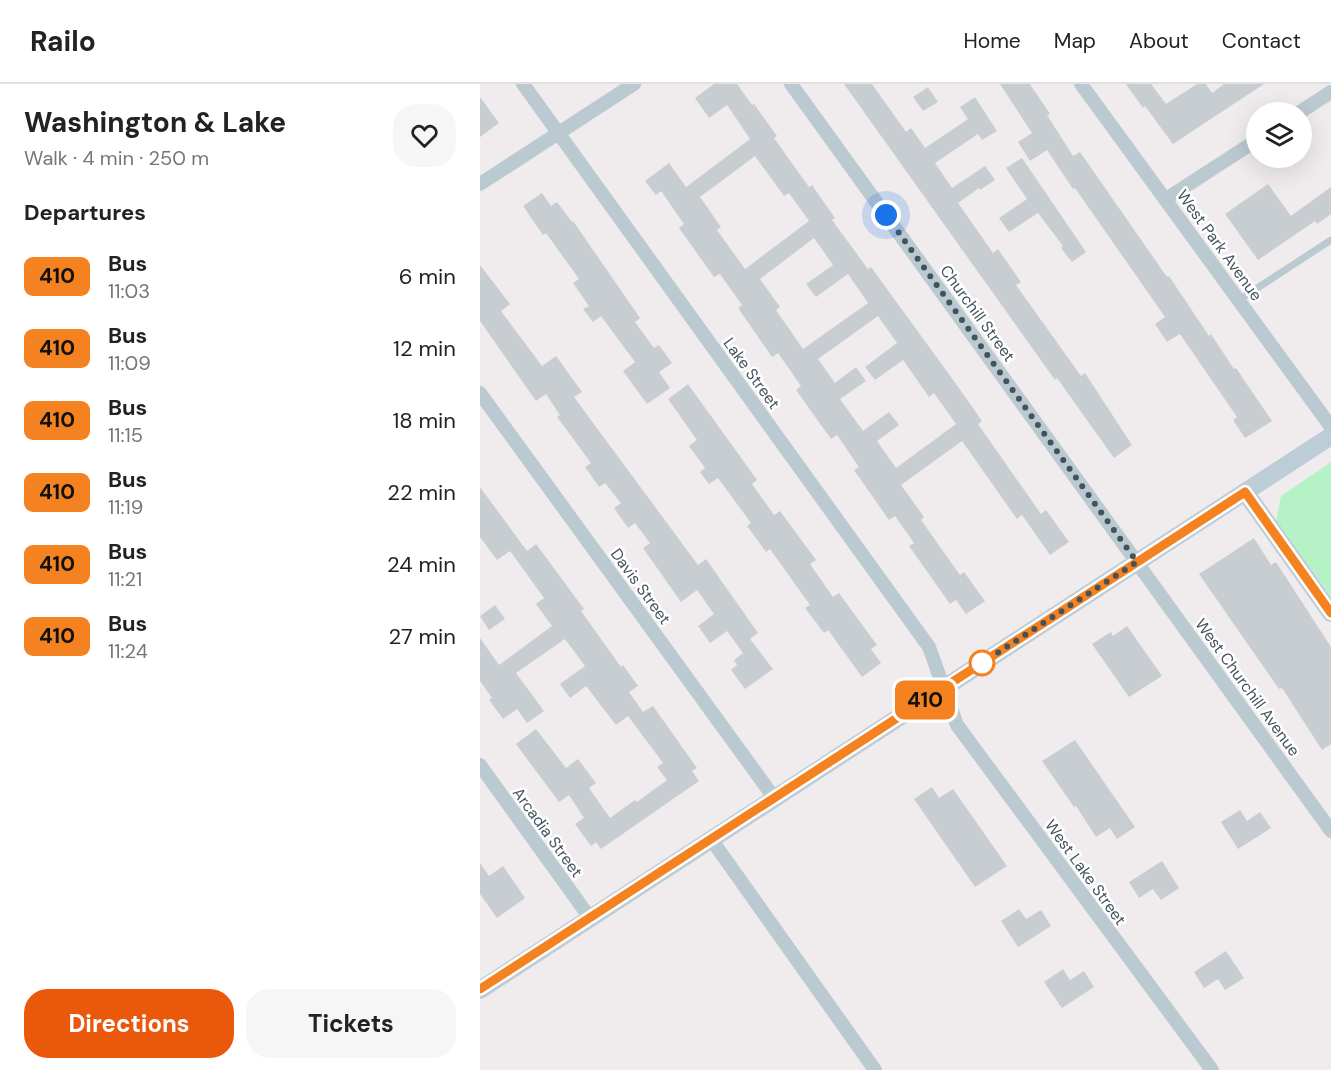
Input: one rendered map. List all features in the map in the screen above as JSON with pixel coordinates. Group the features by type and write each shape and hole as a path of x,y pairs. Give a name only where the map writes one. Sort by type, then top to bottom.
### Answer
{"street":[{"name":"Lake Street","path":"523,84 929,647 944,688"},
{"path":"480,184 634,84"},
{"name":"Churchill Street","path":"791,84 1137,562"},
{"name":"West Park Avenue","path":"1082,84 1331,427"},
{"path":"1312,104 1331,92"},
{"path":"1166,200 1246,147"},
{"name":"Davis Street","path":"480,393 775,799"},
{"path":"480,990 1331,436"},
{"path":"1245,492 1331,613"},
{"name":"West Churchill Avenue","path":"1137,562 1331,831"},
{"name":"West Lake Street","path":"944,688 957,725 1212,1070"},
{"name":"Arcadia Street","path":"480,765 590,918"},
{"path":"711,839 875,1070"}],"lane":[{"path":"1239,300 1331,240"}],"green space":[{"path":"1331,462 1331,597 1276,521 1281,496"}],"building":[{"path":"714,84 737,84 752,105 754,104 777,136 774,138 809,187 812,185 835,218 832,220 868,269 871,267 959,388 982,421 978,424 1041,514 1046,510 1069,542 1050,555 1022,515 1017,519 962,441 901,485 924,517 921,520 960,575 964,572 985,601 966,614 956,600 950,604 909,546 914,543 895,516 889,520 854,470 859,467 837,435 831,439 796,390 801,386 778,353 772,357 738,308 742,305 720,274 714,277 679,228 684,224 661,191 656,195 645,181 669,163 686,187 750,139 727,105 709,118 695,98","holes":["755,156 784,196 789,193 809,221 745,269 717,230 721,227 700,197","814,238 833,265 806,284 816,297 848,274 868,303 803,349 776,310 780,307 760,279","878,316 897,343 865,367 875,380 903,360 929,397 934,393 956,424 896,468 877,441 899,425 889,412 863,431 840,399 866,381 856,367 835,383 818,359"]},
{"path":"844,84 872,84 906,132 911,128 925,148 968,119 960,107 975,97 997,131 982,140 978,134 935,163 952,188 985,166 995,180 958,203 993,253 998,249 1021,282 1016,285 1081,376 1085,373 1132,445 1114,458 1057,378 1055,380"},
{"path":"1000,84 1030,84 1073,156 1080,152 1209,336 1211,334 1272,421 1245,438 1233,420 1237,417 1180,334 1167,342 1155,324 1165,317 1047,150 1030,161 1018,142 1032,133"},
{"path":"1126,84 1151,84 1166,104 1197,84 1206,84 1212,93 1224,84 1264,84 1173,144"},
{"path":"928,87 938,102 923,111 913,97"},
{"path":"480,97 499,123 480,137"},
{"path":"1022,158 1086,252 1072,262 1038,213 1009,232 999,218 1027,199 1006,168"},
{"path":"1268,184 1291,216 1331,187 1331,214 1317,224 1315,221 1258,260 1225,214"},
{"path":"542,193 551,206 557,202 573,221 640,318 635,322 654,348 659,345 672,363 659,372 670,388 647,404 623,371 635,362 601,316 593,322 583,309 589,306 573,283 579,279 546,233 543,235 523,206"},
{"path":"480,265 510,304 501,311 542,366 556,356 582,392 574,397 698,565 706,559 758,633 750,639 773,669 745,689 731,670 737,665 734,660 743,653 727,631 710,643 698,626 714,614 697,590 681,602 643,548 650,543 635,523 628,528 614,508 621,503 605,483 599,487 585,467 591,463 557,417 560,415 546,394 536,401 480,321"},
{"path":"688,384 757,480 752,484 774,515 780,511 816,560 810,564 833,597 839,593 877,645 871,649 881,663 862,677 828,630 824,633 805,608 810,605 770,549 766,552 747,526 751,523 718,478 709,484 700,472 705,468 689,446 697,440 668,399"},
{"path":"480,487 527,551 536,544 584,609 581,611 621,667 623,665 638,686 629,692 643,712 653,706 697,768 692,771 699,781 601,849 596,842 591,846 575,824 584,818 569,795 559,802 516,744 536,729 566,768 578,759 596,783 589,788 610,818 667,780 657,767 663,763 628,716 616,725 586,686 570,698 560,684 585,666 565,639 516,673 544,711 527,723 517,709 503,719 489,700 492,698 480,681 480,638 499,665 552,626 536,604 544,598 510,551 497,560 480,537"},
{"path":"1254,538 1271,565 1276,562 1331,647 1331,744 1322,750 1282,688 1279,689 1199,574"},
{"path":"495,605 505,619 489,630 480,616"},
{"path":"1127,626 1162,676 1129,697 1092,644 1111,632 1113,636"},
{"path":"1075,740 1135,827 1117,839 1110,828 1096,837 1042,761"},
{"path":"932,787 939,798 953,789 1007,866 975,887 914,799"},
{"path":"1240,810 1247,821 1260,812 1271,828 1238,849 1221,822"},
{"path":"1162,861 1179,888 1161,900 1153,889 1139,898 1129,882"},
{"path":"480,863 489,876 503,866 525,898 497,918 480,894"},
{"path":"1019,909 1026,919 1041,910 1051,926 1018,947 1001,921"},
{"path":"1226,951 1244,978 1225,990 1218,979 1204,988 1194,972"},
{"path":"1063,969 1070,980 1084,971 1094,987 1062,1008 1044,982"}],"bus line":[{"name":"410","path":"480,989 1245,492 1331,613"}],"route":[{"path":"886,215 1137,562 982,663"}]}
